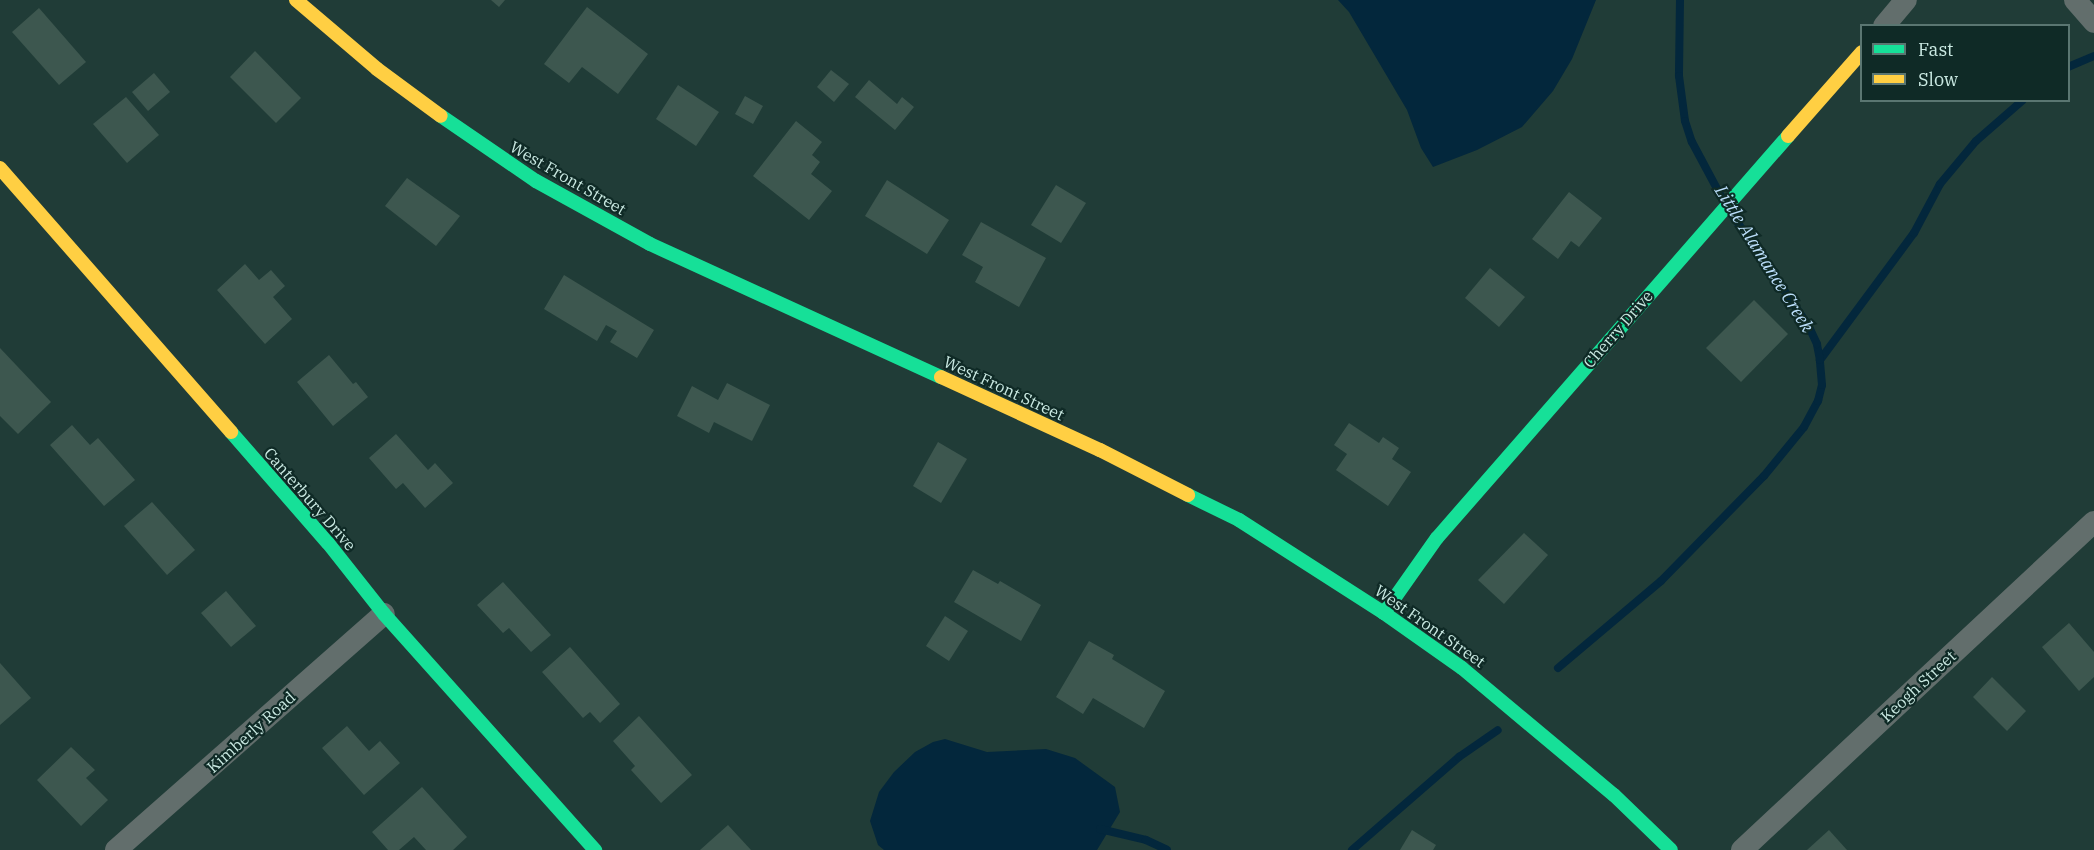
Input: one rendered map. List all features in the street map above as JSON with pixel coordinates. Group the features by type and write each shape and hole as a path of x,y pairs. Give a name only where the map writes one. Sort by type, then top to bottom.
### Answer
{"street":[{"name":"West Front Street","path":"296,0 336,36 428,108 546,186 650,244 1176,487 1239,520 1384,613 1462,668 1614,795 1671,850"},
{"path":"1886,24 1906,0"},
{"path":"2075,0 2094,22"},
{"name":"Cherry Drive","path":"1384,613 1437,538 1860,54"},
{"name":"Canterbury Drive","path":"0,168 328,543 384,614 595,850"},
{"name":"Keogh Street","path":"1742,850 2094,522"},
{"name":"Kimberly Road","path":"116,850 384,614"}],"water":[{"path":"1338,0 1596,0 1572,59 1553,91 1522,127 1477,150 1433,167 1421,148 1407,110 1349,12"},
{"path":"945,739 987,752 1046,749 1075,758 1115,787 1120,812 1097,850 884,850 878,845 870,821 879,792 894,772 915,752 933,742"}],"building":[{"path":"491,0 505,0 499,7"},
{"path":"587,7 648,54 618,94 582,67 569,83 544,64"},
{"path":"39,8 86,62 59,85 12,32"},
{"path":"255,51 301,98 276,123 230,77"},
{"path":"831,70 849,84 834,102 817,87"},
{"path":"154,73 170,92 148,111 132,92"},
{"path":"869,80 897,104 902,97 914,107 895,130 855,97"},
{"path":"678,85 719,112 696,146 656,119"},
{"path":"745,96 763,106 753,124 735,114"},
{"path":"126,97 159,135 127,163 93,124"},
{"path":"796,121 822,142 812,155 820,162 811,174 832,191 809,220 753,176"},
{"path":"407,178 460,216 436,246 385,206"},
{"path":"887,180 949,220 927,254 865,216"},
{"path":"1056,185 1086,203 1061,243 1031,225"},
{"path":"1569,192 1602,218 1579,247 1571,241 1558,259 1532,239"},
{"path":"981,222 1046,258 1019,307 975,282 983,267 962,255"},
{"path":"245,264 259,280 271,270 285,286 273,297 292,319 265,344 217,290"},
{"path":"1490,268 1525,297 1499,327 1465,298"},
{"path":"564,275 654,330 637,358 610,342 617,331 606,325 597,341 544,309"},
{"path":"1754,300 1788,334 1741,382 1706,348"},
{"path":"0,348 51,402 18,434 0,416"},
{"path":"329,355 353,384 356,382 368,397 333,426 297,382"},
{"path":"727,383 770,405 752,441 714,422 709,433 677,416 692,386 718,400"},
{"path":"1349,423 1379,443 1383,437 1399,448 1392,459 1411,472 1388,506 1336,470 1347,454 1334,445"},
{"path":"72,425 90,445 98,438 135,480 104,506 50,445"},
{"path":"396,434 428,470 435,463 453,483 425,508 403,483 396,489 369,458"},
{"path":"938,442 967,459 941,503 913,486"},
{"path":"152,502 195,550 167,575 124,526"},
{"path":"1524,533 1548,555 1504,604 1478,580"},
{"path":"973,570 998,584 1000,581 1041,605 1021,641 954,602"},
{"path":"503,582 551,635 531,652 509,628 503,633 477,605"},
{"path":"226,591 256,626 231,647 201,613"},
{"path":"945,616 968,631 949,661 926,646"},
{"path":"2069,623 2094,652 2094,677 2079,691 2042,647"},
{"path":"1089,641 1114,655 1112,659 1165,691 1144,728 1093,698 1083,714 1056,697"},
{"path":"570,647 620,704 600,723 590,712 583,718 542,672"},
{"path":"0,663 31,698 0,725"},
{"path":"1992,677 2026,711 2007,731 1973,697"},
{"path":"639,716 692,775 661,803 631,770 635,766 613,741"},
{"path":"347,726 369,751 380,741 400,763 364,795 322,748"},
{"path":"71,747 95,770 86,778 108,800 81,826 37,780"},
{"path":"422,787 467,837 453,850 426,850 414,837 399,850 388,850 372,832"},
{"path":"728,825 751,850 700,850"},
{"path":"1412,830 1436,845 1433,850 1400,850"},
{"path":"1829,830 1847,850 1807,850"}],"waterway":[{"name":"Little Alamance Creek","path":"1680,0 1679,76 1685,121 1692,142 1723,200"},
{"path":"2070,66 2094,56"},
{"path":"1820,360 1914,233 1940,184 1976,141 2021,102"},
{"name":"Little Alamance Creek","path":"1558,668 1661,581 1764,476 1804,427 1818,401 1822,385 1817,344 1808,325 1731,213"},
{"name":"Little Alamance Creek","path":"1352,850 1459,757 1498,730"},
{"path":"1100,829 1146,840 1167,850"}],"traffic: fast":[{"path":"441,116 536,181 650,244 941,377"},
{"path":"1384,613 1437,538 1788,136"},
{"path":"231,432 328,543 384,614 595,850"},
{"path":"1188,495 1239,520 1384,613 1462,668 1614,795 1671,850"}],"traffic: slow":[{"path":"296,0 377,69 441,116"},
{"path":"1788,136 1860,54"},
{"path":"0,168 231,432"},
{"path":"941,377 1100,450 1188,495"}]}
